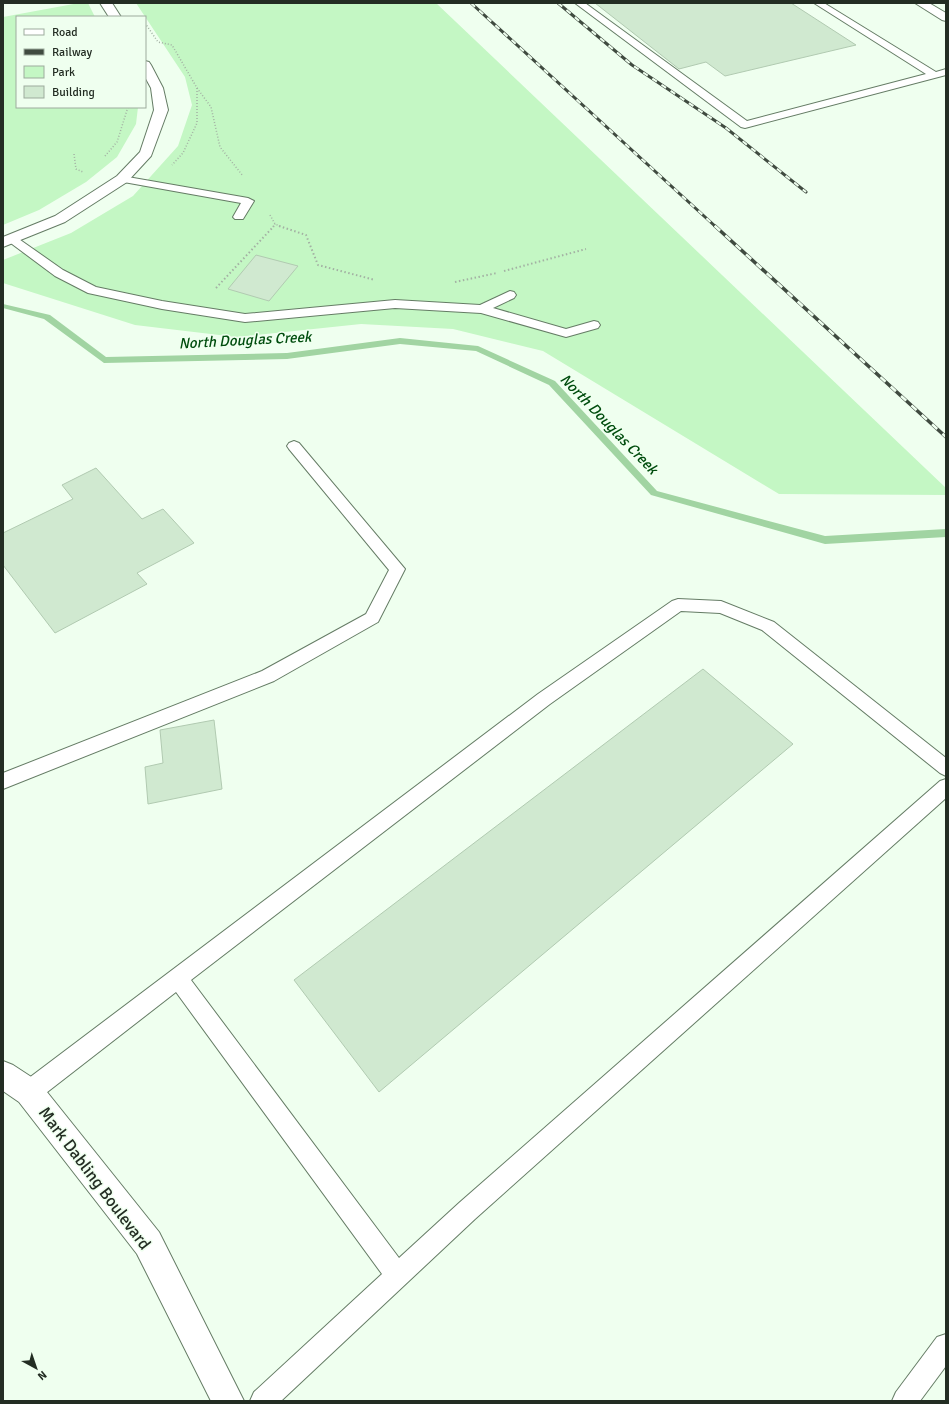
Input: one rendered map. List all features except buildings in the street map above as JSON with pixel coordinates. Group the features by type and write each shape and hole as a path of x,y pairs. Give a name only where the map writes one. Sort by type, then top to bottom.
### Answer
{"street":[{"path":"106,3 114,16"},
{"path":"921,3 946,18"},
{"path":"8,240 60,218 122,179 146,153 161,110 157,88 146,67"},
{"name":"Mark Dabling Boulevard","path":"3,1075 29,1092 148,1243 228,1401"}],"lane":[{"path":"579,3 745,125 946,72"},
{"path":"818,3 934,75"},
{"path":"122,179 248,201 239,217"},
{"path":"8,240 59,273 92,290 162,305 245,318 395,304 482,309 566,332 594,325"},
{"path":"482,309 510,294"},
{"path":"3,781 268,676 372,618 397,569 294,446"},
{"path":"29,1092 544,699 678,605 721,607 768,626 946,768"},
{"path":"262,1401 467,1211 946,787"},
{"path":"178,979 397,1276"},
{"path":"905,1401 946,1346"}],"path":[{"path":"197,88 211,107 220,147 244,177"},
{"path":"103,159 117,142 128,108"},
{"path":"74,154 76,169 83,172 88,170"},
{"path":"268,212 275,224 306,235 318,265 379,281"},
{"path":"214,290 275,224"},
{"path":"450,282 477,278 586,249"}],"green space":[{"path":"79,3 88,3 94,16 16,16 16,108 138,108 136,124 117,157 86,182 39,210 3,225 3,17"},
{"path":"136,3 436,3 946,488 946,495 779,494 543,351 453,329 361,324 236,337 135,325 3,283 3,260 71,233 133,196 178,146 192,105 185,77"}],"waterway":[{"name":"North Douglas Creek","path":"3,306 47,317 104,360 287,356 400,341 478,349 552,383 654,493 825,540 946,533"}],"railway":[{"path":"471,3 716,227"},
{"path":"558,3 632,65 726,128 806,192"},
{"path":"715,226 946,437"}]}
